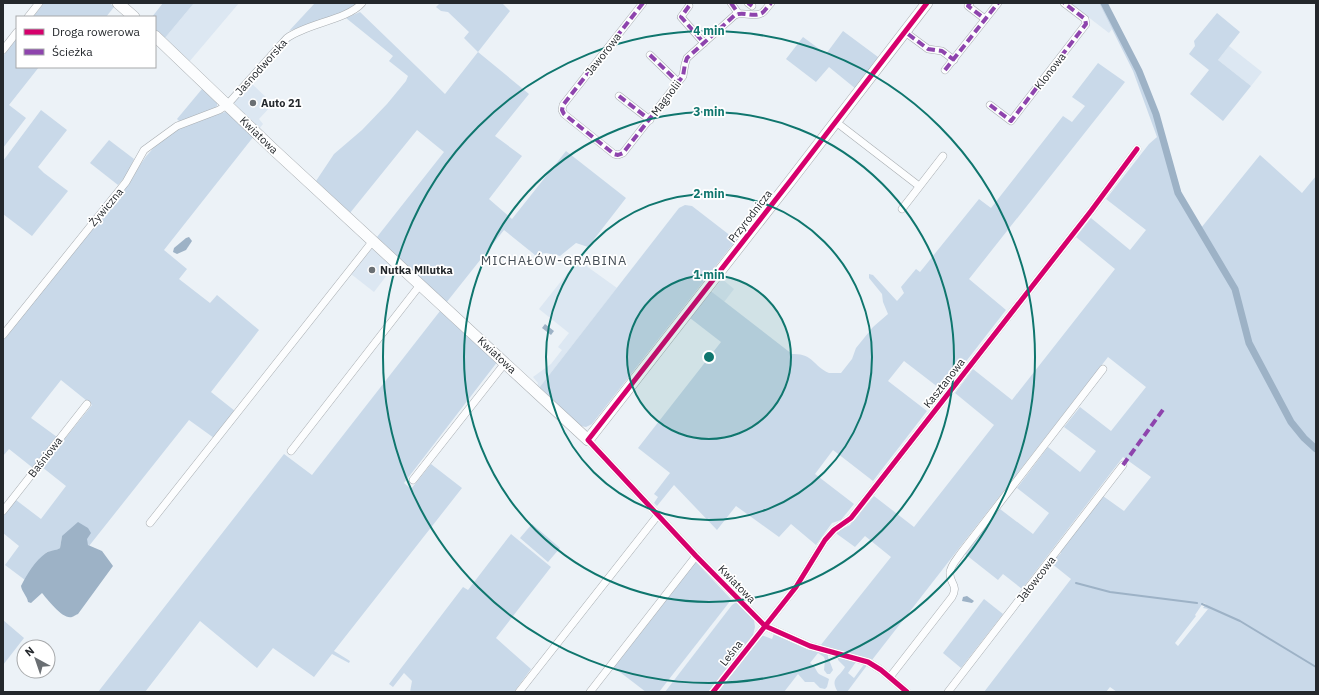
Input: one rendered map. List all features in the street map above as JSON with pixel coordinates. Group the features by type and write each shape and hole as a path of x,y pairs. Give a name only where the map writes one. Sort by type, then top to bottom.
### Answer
{"street":[{"path":"29,16 39,3"},
{"path":"118,3 133,16"},
{"name":"Jasnodworska","path":"227,105 287,38 297,31 353,11 362,3"},
{"name":"Jaworowa","path":"563,105 643,3"},
{"path":"731,3 738,13 756,15 763,13 771,3"},
{"name":"Przyrodnicza","path":"588,440 836,122 926,3"},
{"path":"970,3 968,6 985,19"},
{"path":"945,70 998,3"},
{"name":"Klonowa","path":"990,105 1011,121 1086,24 1085,19 1064,3"},
{"path":"689,6 681,17 704,43"},
{"name":"Magnolii","path":"563,105 562,110 564,114 614,154 618,155 623,153 678,82 684,73 685,64 688,58 738,13"},
{"path":"904,32 928,49 942,51 954,60"},
{"path":"3,50 16,33"},
{"name":"Kwiatowa","path":"156,37 372,242 588,440 696,556 765,626 815,648 864,660 890,677 907,692"},
{"path":"650,55 678,82"},
{"path":"619,96 650,120"},
{"name":"Żywiczna","path":"3,334 126,182 144,150 177,126 220,110 227,105"},
{"path":"836,122 919,186"},
{"name":"Kasztanowa","path":"765,626 796,586 825,540 834,530 850,518 1092,211 1137,149"},
{"path":"902,209 943,156"},
{"path":"150,523 372,242"},
{"path":"291,451 420,285"},
{"path":"413,480 505,363"},
{"path":"890,677 952,597 955,588 950,577 950,571 961,553 1103,369"},
{"name":"Baśniowa","path":"3,511 87,404"},
{"name":"Jałowcowa","path":"948,692 1123,465"},
{"path":"519,692 658,515"},
{"path":"590,692 696,556"},
{"name":"Leśna","path":"713,692 765,626"}],"shaded area":[{"path":"44,3 110,3 114,7 107,16 34,16"},
{"path":"163,3 194,3 164,39 156,32 156,16 153,16"},
{"path":"194,3 239,3 189,62 164,39"},
{"path":"315,3 359,3 356,8 289,31"},
{"path":"440,3 502,3 510,11 478,52 464,38 469,32 448,12 441,11 436,7"},
{"path":"1070,3 1099,3 1112,29 1109,33"},
{"path":"1099,3 1107,3 1127,41 1148,89 1183,198 1201,228 1260,155 1302,193 1316,176 1316,692 1117,692 1110,687 1106,692 984,692 1071,579 1051,563 1055,557 1061,553 1060,551 1103,496 1124,511 1151,477 1123,457 1022,589 1003,574 998,580 965,554 1000,509 1033,534 1049,513 1017,488 1048,447 1080,472 1096,451 1064,427 1080,407 1111,431 1146,387 1108,357 872,660 820,646 891,557 865,536 855,547 836,532 850,525 874,496 914,527 994,425 955,393 973,369 1012,400 1115,269 1076,237 1091,218 1130,250 1146,230 1106,199 1149,144 1157,137 1133,71","holes":["1203,603 1206,604 1203,608 1208,609 1178,646 1175,643 1196,616 1195,615"]},
{"path":"360,12 445,94 478,52 529,94 495,136 522,156 489,199 512,219 566,151 626,198 588,247 576,243 560,256 546,253 535,255 504,230 446,303 377,237 444,152 417,130 350,213 316,181 334,154 362,130 387,104 406,81 408,76 389,61 393,56 346,18"},
{"path":"1217,13 1240,32 1218,60 1251,86 1223,121 1190,94 1209,70 1189,54 1195,46 1194,41"},
{"path":"843,31 878,57 876,63 856,89 829,67 816,82 786,59 803,37 826,54"},
{"path":"16,39 16,68 38,68 9,105 26,118 3,148 3,56"},
{"path":"1229,46 1262,72 1251,86 1218,60"},
{"path":"1098,63 1125,82 969,279 1006,310 943,391 904,361 888,381 927,411 873,481 833,450 815,474 854,504 841,520 832,523 816,545 791,524 779,537 736,506 717,530 674,485 657,506 654,503 658,497 654,494 670,473 638,448 721,342 690,318 708,292 712,292 792,354 799,354 809,358 829,373 841,373 852,359 856,348 873,327 888,314 883,302 882,294 869,278 869,274 873,275 897,301 904,293 901,287 916,269 920,272 979,199 991,208 1063,116 1072,122 1085,106 1072,97"},
{"path":"251,83 273,104 259,119 263,124 259,129 235,105 234,101"},
{"path":"202,89 217,103 216,108 180,122 177,119"},
{"path":"41,110 67,130 38,167 68,191 32,236 3,214 3,161"},
{"path":"228,111 254,136 164,250 187,269 179,279 210,303 217,295 259,330 211,392 235,411 214,438 189,420 89,546 87,539 62,536 60,548 56,551 47,552 25,580 5,565 19,546 3,533 3,516 16,500 41,519 66,486 42,467 92,405 61,380 31,418 57,437 33,468 9,449 3,456 3,338 132,179 146,156 165,138 180,128"},
{"path":"109,140 134,159 127,175 118,185 90,163"},
{"path":"685,205 692,206 736,240 592,424 586,427 580,426 539,388 679,208"},
{"path":"189,237 192,241 186,250 177,254 173,252 174,248"},
{"name":"Nutka Milutka","path":"372,248 393,267 374,292 351,274"},
{"path":"578,260 617,288 539,388 537,387 538,383 533,377 551,364 562,350 558,347 569,333 539,309"},
{"path":"722,279 734,289 724,302 712,292"},
{"path":"440,311 498,361 404,483 411,489 431,464 462,488 334,651 350,661 349,663 332,654 314,677 273,648 257,668 200,621 145,692 98,692 284,454 312,475"},
{"path":"545,324 554,331 551,335 542,328"},
{"path":"78,522 88,528 91,533 87,539 88,545 102,551 113,566 78,614 73,617 68,617 60,613 42,593 31,603 28,602 21,586 38,560 48,552 60,548 62,536"},
{"path":"532,524 560,548 548,562 520,538"},
{"path":"511,534 551,567 496,638 531,669 514,692 410,692 412,681 404,673 393,687 389,684 463,587 468,590"},
{"path":"695,561 731,600 659,692 646,692 612,666"},
{"path":"967,596 974,601 972,603 962,601 963,597"},
{"path":"984,599 1003,614 961,668 943,653"},
{"path":"739,603 754,620 755,627 753,635 709,692 665,692 732,605"},
{"path":"3,620 24,638 16,639 16,648 3,665"},
{"path":"774,634 828,654 833,670 830,674 827,674 824,670 824,657 818,653 810,663 819,674 829,679 827,687 825,689 820,688 814,682 805,682 798,674 784,692 717,692 761,635 772,639"},
{"path":"838,656 856,662 848,673 854,678 865,663 868,664 847,692 838,692 835,684 836,678 845,667 838,660"}],"waterway":[{"path":"1104,3 1139,71 1156,114 1178,193 1235,289 1249,343 1291,422 1304,438 1316,449"},
{"path":"1076,583 1110,592 1197,603"},
{"path":"1202,604 1240,621 1316,667"}],"marked path":[{"path":"643,3 563,105 562,110 564,114 614,154 618,155 623,153 683,76 687,58 735,15 759,14 763,12 771,3"},
{"path":"731,3 738,13"},
{"path":"748,3 752,6"},
{"path":"970,3 968,6 985,19"},
{"path":"945,70 998,3"},
{"path":"990,105 1011,121 1086,24 1085,19 1064,3"},
{"path":"689,6 681,17 704,43"},
{"path":"908,34 928,49 942,51 954,60"},
{"path":"650,55 678,82"},
{"path":"619,96 650,120"},
{"path":"1123,465 1165,407"}],"cycle path":[{"path":"907,692 881,670 868,662 810,646 765,626 696,556 588,440 927,3"},
{"path":"713,692 796,587 825,540 834,530 851,518 1091,211 1137,149"}],"place":[{"name":"Auto 21","path":"253,103"},
{"name":"Nutka Milutka","path":"372,270"}],"district":[{"name":"MICHAŁÓW-GRABINA","path":"554,260"}]}
